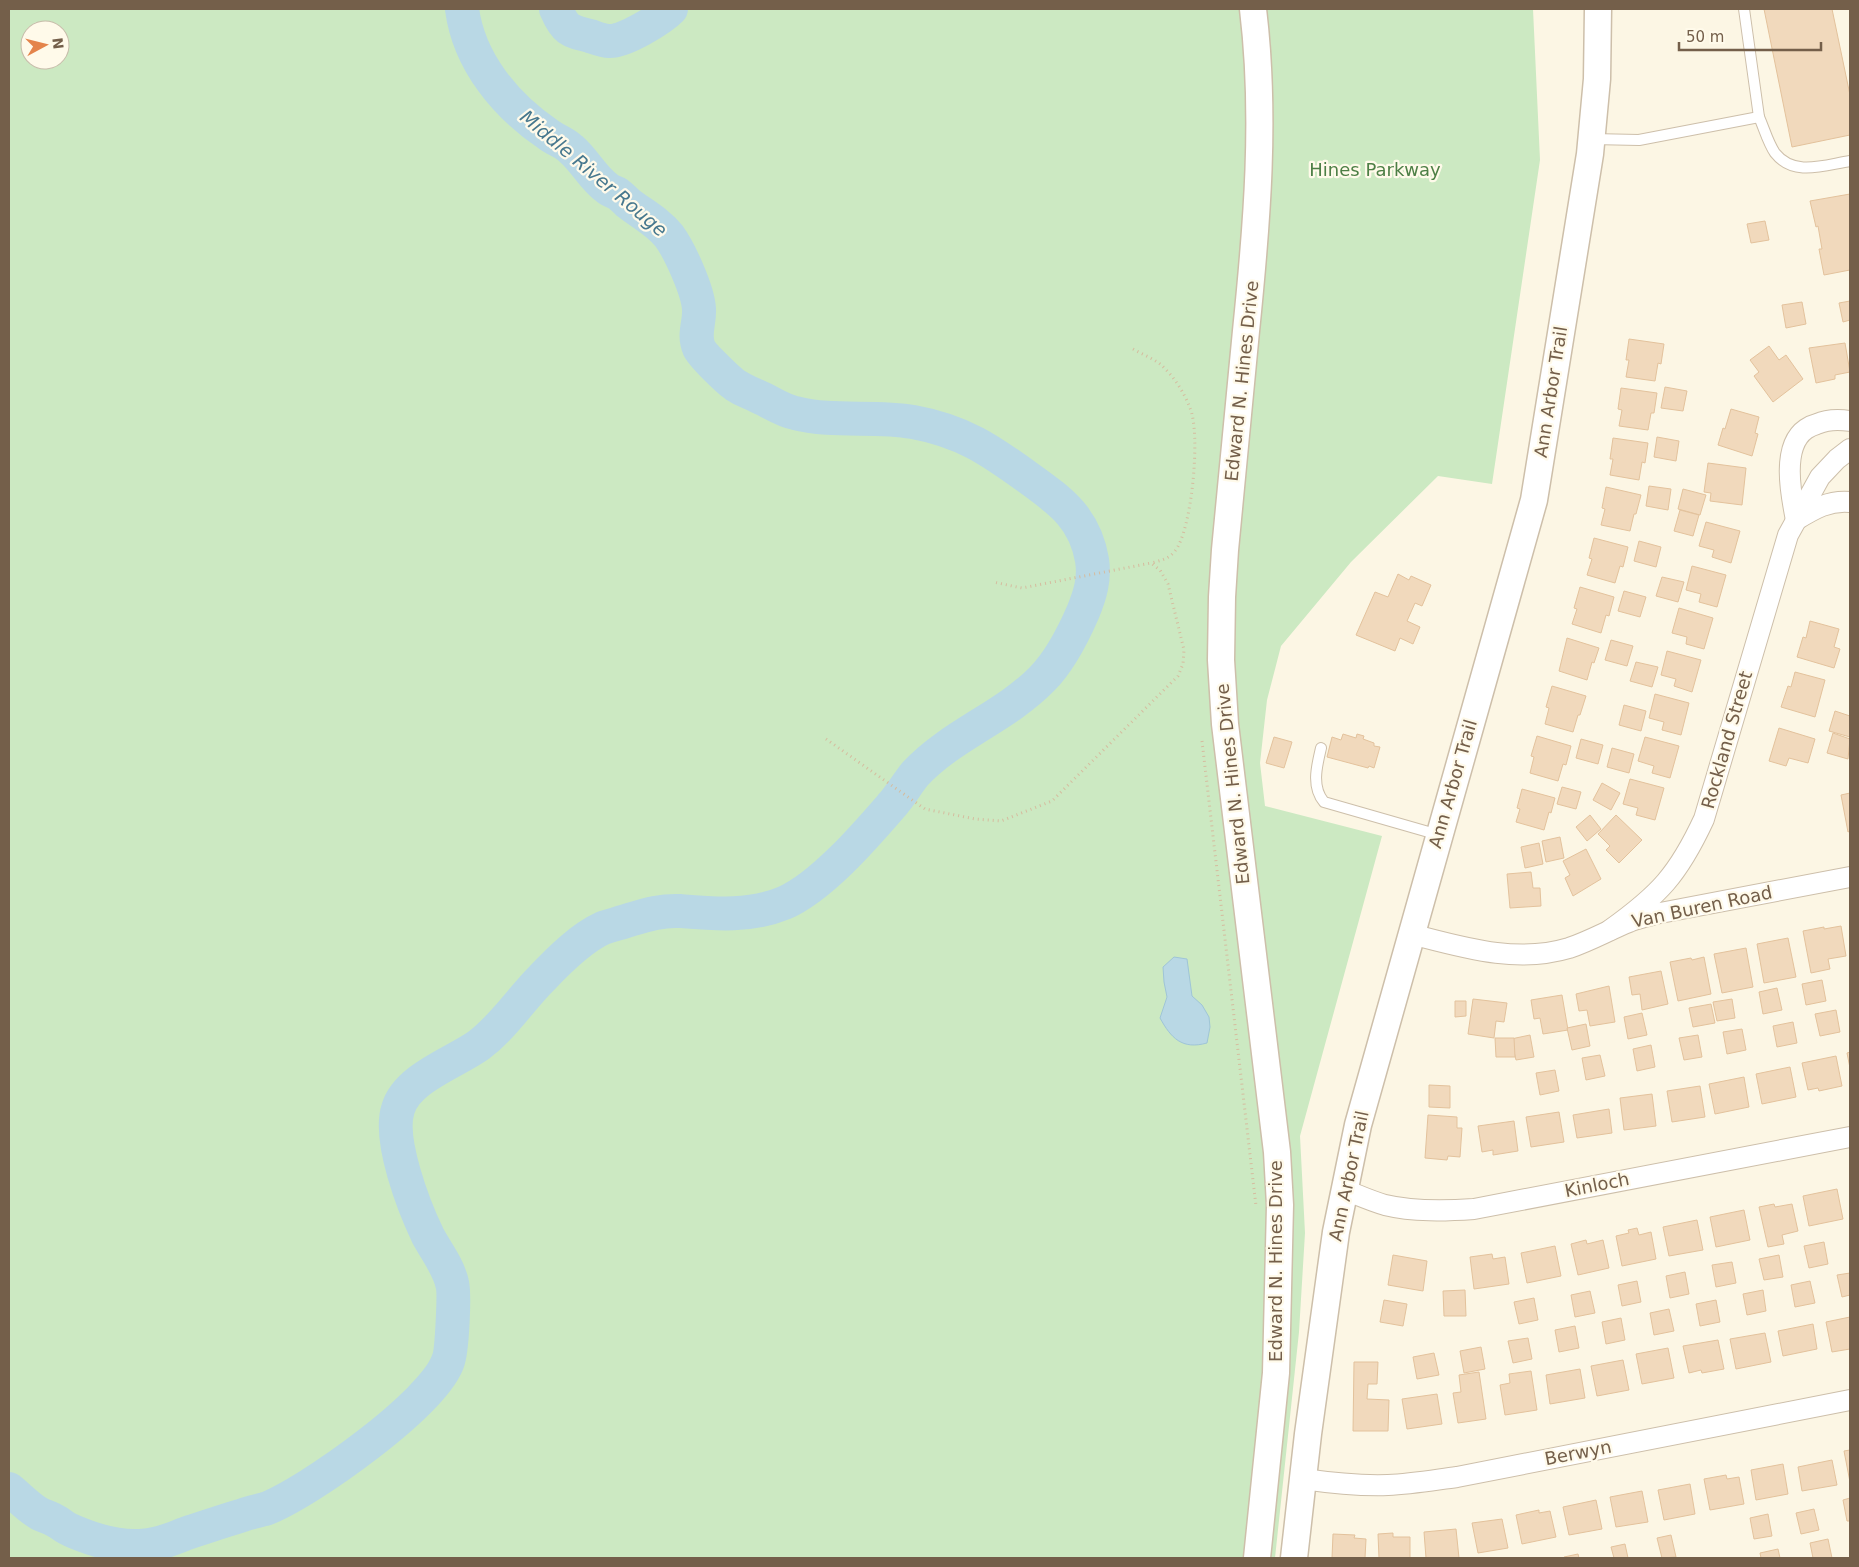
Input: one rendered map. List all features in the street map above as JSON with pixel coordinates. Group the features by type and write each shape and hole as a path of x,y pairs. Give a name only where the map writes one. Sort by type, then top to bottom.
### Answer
{"street":[{"name":"Edward N. Hines Drive","path":"1253,9 1260,117 1258,203 1225,550 1221,660 1230,774 1277,1152 1280,1205 1276,1373 1257,1558"},
{"name":"Ann Arbor Trail","path":"1294,1558 1336,1232 1358,1125 1534,500 1592,139 1597,79 1598,9"},
{"path":"1850,421 1840,419 1826,420 1806,429 1799,436 1791,452 1790,474 1791,495 1796,520 1820,505 1850,502"},
{"name":"Rockland Street","path":"1610,930 1638,910 1667,882 1680,866 1693,842 1704,819 1788,535 1820,477 1837,459 1850,449"},
{"name":"Van Buren Road","path":"1411,934 1485,952 1517,954 1568,948 1632,921 1655,914 1850,877"},
{"name":"Kinloch","path":"1345,1190 1385,1204 1408,1208 1445,1211 1474,1209 1850,1136"},
{"name":"Berwyn","path":"1303,1478 1363,1485 1388,1485 1426,1481 1466,1475 1850,1400"}],"lane":[{"path":"1744,9 1759,117 1774,152 1787,164 1804,169 1850,161"},
{"path":"1592,139 1639,140 1759,117"},
{"path":"1321,748 1316,770 1318,796 1324,802 1439,835"}],"path":[{"path":"993,582 1022,588 1069,580 1166,559 1176,550 1187,520 1194,465 1195,431 1191,410 1179,385 1160,364 1133,349"},
{"path":"826,739 925,809 1001,821 1052,801 1178,676 1183,664 1184,650 1168,584 1160,570 1151,563"}],"green space":[{"name":"Hines Parkway","path":"9,9 1533,9 1540,160 1492,484 1438,476 1351,562 1281,646 1267,700 1260,763 1265,806 1382,836 1300,1136 1305,1233 1299,1332 1275,1558 9,1558"}],"water":[{"path":"1174,957 1187,959 1192,996 1202,1005 1209,1017 1210,1027 1207,1043 1191,1045 1178,1041 1168,1031 1160,1018 1167,997 1163,967"}],"building":[{"path":"1764,9 1832,9 1850,95 1850,135 1792,147"},
{"path":"1850,194 1850,270 1824,275 1819,249 1822,249 1818,226 1816,227 1810,201"},
{"path":"1765,221 1769,240 1751,243 1747,224"},
{"path":"1850,301 1850,320 1843,322 1839,303"},
{"path":"1802,302 1806,324 1786,328 1782,305"},
{"path":"1629,339 1664,344 1661,364 1658,363 1655,381 1626,377 1629,360 1626,360"},
{"path":"1845,343 1850,372 1835,375 1835,379 1816,383 1809,348"},
{"path":"1769,346 1779,360 1786,355 1803,379 1773,402 1754,376 1759,372 1750,360"},
{"path":"1665,387 1687,391 1683,411 1661,408"},
{"path":"1621,388 1657,393 1654,413 1651,413 1648,430 1619,426 1622,410 1618,409"},
{"path":"1731,409 1759,417 1755,433 1758,434 1752,456 1718,445"},
{"path":"1657,437 1679,441 1676,461 1654,457"},
{"path":"1613,438 1648,443 1645,463 1642,462 1639,480 1610,475 1613,459 1610,459"},
{"path":"1708,463 1746,468 1742,505 1710,501 1711,493 1704,492"},
{"path":"1649,486 1671,489 1668,510 1646,506"},
{"path":"1606,487 1641,495 1630,531 1601,525 1605,509 1602,508"},
{"path":"1683,489 1706,495 1700,515 1678,509"},
{"path":"1680,510 1699,515 1693,536 1674,531"},
{"path":"1706,522 1740,531 1731,563 1712,557 1714,550 1699,546"},
{"path":"1594,538 1628,547 1623,567 1620,566 1615,583 1587,575 1592,559 1589,558"},
{"path":"1639,541 1661,547 1656,567 1634,561"},
{"path":"1692,566 1726,575 1717,607 1699,602 1701,594 1686,590"},
{"path":"1398,574 1409,580 1411,576 1431,585 1422,606 1415,603 1407,621 1420,627 1413,644 1400,638 1395,651 1356,635 1375,592 1388,597"},
{"path":"1662,577 1684,582 1678,602 1656,596"},
{"path":"1580,587 1614,597 1609,616 1606,615 1601,633 1572,624 1577,609 1574,608"},
{"path":"1624,591 1646,597 1640,617 1618,611"},
{"path":"1679,608 1713,618 1704,649 1686,644 1687,637 1672,633"},
{"path":"1810,621 1839,629 1834,647 1840,649 1834,668 1797,657 1803,637 1806,638"},
{"path":"1567,638 1599,648 1594,663 1592,662 1587,680 1559,671"},
{"path":"1611,640 1633,646 1627,666 1605,660"},
{"path":"1667,651 1701,660 1692,692 1674,686 1676,679 1661,675"},
{"path":"1636,662 1658,667 1652,687 1630,681"},
{"path":"1795,672 1825,680 1815,717 1781,707 1788,686 1791,687"},
{"path":"1552,686 1586,696 1573,732 1545,724 1549,708 1546,707"},
{"path":"1655,694 1689,703 1681,735 1662,730 1664,722 1649,718"},
{"path":"1624,705 1646,711 1641,731 1619,725"},
{"path":"1835,711 1850,716 1850,737 1829,731"},
{"path":"1779,728 1815,739 1808,763 1789,758 1786,766 1769,761"},
{"path":"1833,733 1850,739 1848,759 1827,753"},
{"path":"1343,734 1356,738 1357,734 1364,736 1363,739 1374,743 1374,746 1380,747 1374,768 1327,757 1332,737 1341,740"},
{"path":"1537,736 1571,746 1566,765 1563,764 1558,781 1530,773 1534,757 1531,756"},
{"path":"1274,737 1292,742 1284,768 1266,763"},
{"path":"1645,737 1679,746 1670,778 1652,773 1654,766 1638,761"},
{"path":"1581,739 1603,745 1598,764 1576,758"},
{"path":"1612,748 1634,754 1629,773 1607,767"},
{"path":"1630,779 1664,788 1655,820 1636,815 1638,808 1623,804"},
{"path":"1602,783 1620,793 1611,810 1593,800"},
{"path":"1562,787 1581,792 1576,809 1557,804"},
{"path":"1522,789 1555,798 1544,830 1516,822 1520,809 1517,808"},
{"path":"1850,793 1850,831 1848,832 1841,795"},
{"path":"1590,815 1601,829 1587,841 1576,827"},
{"path":"1616,815 1642,840 1619,863 1606,850 1610,846 1598,834"},
{"path":"1560,837 1564,858 1546,862 1542,841"},
{"path":"1539,843 1543,864 1525,868 1521,847"},
{"path":"1586,849 1601,879 1573,896 1565,878 1570,875 1563,861"},
{"path":"1531,872 1533,888 1540,888 1541,906 1510,908 1507,874"},
{"path":"1841,926 1846,956 1828,959 1830,969 1811,973 1803,931"},
{"path":"1788,938 1796,977 1764,983 1757,944"},
{"path":"1746,948 1753,987 1722,993 1714,954"},
{"path":"1704,957 1711,994 1678,1001 1670,962"},
{"path":"1661,971 1668,1004 1642,1010 1640,994 1632,995 1629,977"},
{"path":"1822,980 1826,1001 1806,1005 1802,984"},
{"path":"1609,986 1615,1022 1590,1026 1587,1010 1579,1011 1576,994"},
{"path":"1777,988 1782,1010 1763,1014 1759,992"},
{"path":"1562,995 1568,1030 1543,1034 1540,1018 1534,1019 1531,1000"},
{"path":"1473,999 1507,1003 1504,1022 1496,1021 1494,1038 1468,1034"},
{"path":"1732,999 1735,1018 1717,1021 1713,1002"},
{"path":"1455,1001 1466,1001 1466,1016 1455,1017"},
{"path":"1711,1004 1715,1023 1693,1027 1689,1008"},
{"path":"1836,1010 1840,1032 1820,1036 1815,1014"},
{"path":"1642,1013 1647,1035 1628,1039 1624,1017"},
{"path":"1793,1022 1797,1043 1777,1047 1773,1026"},
{"path":"1586,1024 1590,1046 1572,1050 1567,1028"},
{"path":"1742,1029 1746,1050 1727,1054 1723,1032"},
{"path":"1530,1035 1534,1057 1516,1060 1511,1039"},
{"path":"1698,1035 1702,1057 1684,1060 1679,1038"},
{"path":"1495,1038 1514,1038 1515,1057 1496,1057"},
{"path":"1651,1045 1655,1067 1637,1071 1633,1049"},
{"path":"1850,1052 1850,1068 1847,1053"},
{"path":"1600,1055 1605,1076 1586,1080 1582,1058"},
{"path":"1836,1056 1842,1086 1819,1091 1818,1088 1808,1090 1802,1063"},
{"path":"1790,1067 1796,1097 1762,1104 1756,1074"},
{"path":"1555,1070 1559,1091 1540,1095 1536,1073"},
{"path":"1744,1077 1749,1107 1715,1114 1709,1084"},
{"path":"1429,1085 1450,1086 1450,1108 1429,1107"},
{"path":"1700,1086 1705,1117 1672,1122 1667,1091"},
{"path":"1652,1094 1656,1126 1624,1130 1620,1098"},
{"path":"1609,1109 1612,1133 1577,1138 1573,1115"},
{"path":"1559,1112 1564,1142 1531,1147 1526,1117"},
{"path":"1428,1115 1457,1117 1457,1128 1462,1128 1460,1157 1448,1156 1447,1160 1425,1158"},
{"path":"1514,1121 1518,1151 1493,1155 1493,1150 1482,1152 1478,1126"},
{"path":"1837,1189 1843,1219 1809,1226 1803,1196"},
{"path":"1774,1204 1775,1207 1792,1204 1798,1231 1782,1235 1784,1244 1768,1247 1759,1207"},
{"path":"1744,1210 1750,1240 1716,1247 1710,1217"},
{"path":"1697,1220 1703,1250 1669,1256 1663,1227"},
{"path":"1637,1228 1639,1235 1651,1232 1656,1259 1622,1266 1616,1236 1629,1233 1628,1230"},
{"path":"1586,1240 1587,1244 1603,1240 1609,1268 1578,1275 1571,1244"},
{"path":"1824,1242 1828,1264 1809,1268 1804,1246"},
{"path":"1555,1246 1561,1276 1527,1283 1521,1253"},
{"path":"1492,1254 1493,1259 1505,1257 1509,1284 1474,1289 1470,1257"},
{"path":"1393,1255 1427,1261 1423,1291 1388,1285"},
{"path":"1779,1255 1783,1277 1764,1280 1759,1259"},
{"path":"1732,1262 1736,1283 1716,1287 1712,1265"},
{"path":"1685,1272 1689,1294 1670,1298 1666,1276"},
{"path":"1850,1273 1850,1295 1842,1297 1837,1275"},
{"path":"1637,1281 1641,1302 1622,1306 1618,1285"},
{"path":"1810,1281 1815,1303 1795,1307 1791,1285"},
{"path":"1465,1290 1466,1316 1444,1316 1443,1291"},
{"path":"1763,1290 1766,1311 1747,1315 1743,1294"},
{"path":"1590,1291 1595,1313 1575,1317 1571,1295"},
{"path":"1534,1298 1538,1320 1519,1324 1514,1302"},
{"path":"1384,1300 1407,1304 1403,1326 1380,1322"},
{"path":"1716,1300 1720,1322 1700,1326 1696,1304"},
{"path":"1669,1309 1674,1331 1654,1335 1650,1313"},
{"path":"1850,1317 1850,1349 1832,1352 1826,1322"},
{"path":"1621,1318 1625,1340 1606,1344 1602,1322"},
{"path":"1813,1324 1817,1349 1783,1356 1778,1331"},
{"path":"1575,1326 1579,1348 1559,1352 1555,1330"},
{"path":"1765,1333 1771,1362 1736,1369 1730,1339"},
{"path":"1528,1338 1532,1359 1513,1363 1508,1341"},
{"path":"1718,1340 1724,1369 1702,1373 1701,1370 1689,1373 1683,1346"},
{"path":"1481,1347 1485,1369 1464,1373 1460,1351"},
{"path":"1668,1348 1674,1378 1642,1384 1636,1354"},
{"path":"1434,1353 1439,1375 1417,1379 1413,1357"},
{"path":"1623,1360 1629,1390 1597,1396 1591,1366"},
{"path":"1354,1362 1378,1362 1377,1384 1368,1384 1367,1399 1389,1400 1388,1431 1353,1431"},
{"path":"1580,1369 1585,1398 1550,1404 1546,1375"},
{"path":"1531,1371 1537,1410 1505,1415 1500,1385 1510,1383 1509,1374"},
{"path":"1479,1372 1486,1419 1458,1423 1453,1393 1461,1392 1459,1375"},
{"path":"1437,1394 1442,1424 1407,1429 1402,1399"},
{"path":"1850,1450 1850,1482 1844,1451"},
{"path":"1832,1460 1837,1485 1802,1491 1798,1467"},
{"path":"1783,1464 1788,1494 1756,1500 1751,1470"},
{"path":"1726,1475 1727,1479 1739,1477 1744,1504 1710,1510 1704,1479"},
{"path":"1690,1484 1695,1514 1664,1520 1658,1490"},
{"path":"1642,1491 1648,1522 1616,1527 1610,1497"},
{"path":"1850,1498 1850,1521 1847,1521 1843,1500"},
{"path":"1596,1500 1602,1529 1569,1535 1563,1507"},
{"path":"1814,1509 1819,1530 1801,1534 1796,1513"},
{"path":"1539,1510 1539,1513 1550,1511 1556,1537 1522,1544 1516,1515"},
{"path":"1768,1514 1772,1536 1754,1539 1750,1518"},
{"path":"1502,1519 1508,1548 1478,1553 1472,1523"},
{"path":"1456,1529 1459,1558 1426,1558 1424,1532"},
{"path":"1393,1533 1393,1537 1410,1537 1410,1558 1379,1558 1378,1534"},
{"path":"1333,1534 1355,1535 1354,1538 1366,1539 1365,1558 1332,1558"},
{"path":"1671,1535 1676,1557 1662,1558 1657,1538"},
{"path":"1828,1539 1832,1558 1813,1558 1810,1543"},
{"path":"1625,1544 1628,1558 1614,1558 1611,1547"},
{"path":"1778,1549 1780,1558 1761,1558 1760,1553"},
{"path":"1578,1554 1579,1558 1564,1558 1564,1557"}],"waterway":[{"name":"Middle River Rouge","path":"9,1489 36,1512 82,1535 123,1545 152,1545 244,1514 265,1509 285,1500 338,1466 395,1422 420,1400 438,1379 448,1361 453,1322 452,1283 445,1265 422,1223 399,1155 396,1138 398,1109 403,1098 411,1088 432,1072 469,1052 488,1038 534,986 563,957 595,932 603,928 667,911 720,913 758,911 784,903 813,885 855,846 929,760 1012,704 1042,679 1055,664 1065,647 1086,606 1090,593 1093,574 1092,560 1089,546 1078,522 1052,496 989,451 961,436 913,422 883,419 824,418 790,412 741,389 726,378 699,348 697,343 698,301 683,261 669,236 655,222 602,184 571,149 533,123 504,96 481,65 472,47 462,9"},
{"name":"Middle River Rouge","path":"556,9 568,29 609,41 633,34 651,24 671,9"}]}
